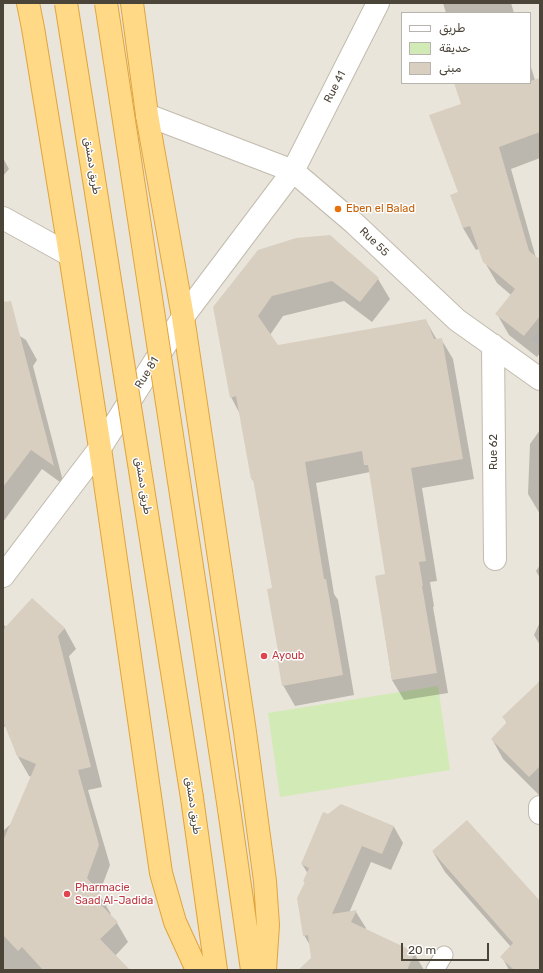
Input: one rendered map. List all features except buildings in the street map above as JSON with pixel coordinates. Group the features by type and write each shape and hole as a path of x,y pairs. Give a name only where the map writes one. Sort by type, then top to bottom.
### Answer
{"highway":[{"path":"28,3 70,255 100,448 161,873 175,922 197,970"},
{"name":"طريق دمشق","path":"66,3 192,798 216,970"},
{"path":"106,3 229,809 252,970"},
{"path":"132,3 148,114 183,317 244,724 265,881 268,926 265,970"}],"street":[{"name":"Rue 41","path":"293,171 378,3"},
{"name":"Rue 55","path":"148,114 293,171 354,223 457,320 540,379"},
{"name":"Rue 81","path":"3,576 100,448 183,317 293,171"},
{"path":"3,218 70,255"},
{"name":"Rue 62","path":"493,345 495,559"},
{"path":"540,807 540,813"}],"lane":[{"path":"435,970 444,955"}],"shaded area":[{"path":"3,3 540,3 540,970 3,970"},
{"path":"540,329 540,346 531,340"}],"green space":[{"path":"438,686 450,770 280,797 268,713"}],"place":[{"name":"Eben el Balad","path":"338,209"},
{"name":"Ayoub","path":"264,656"},
{"name":"Pharmacie Saad Al-Jadida","path":"67,894"}]}
